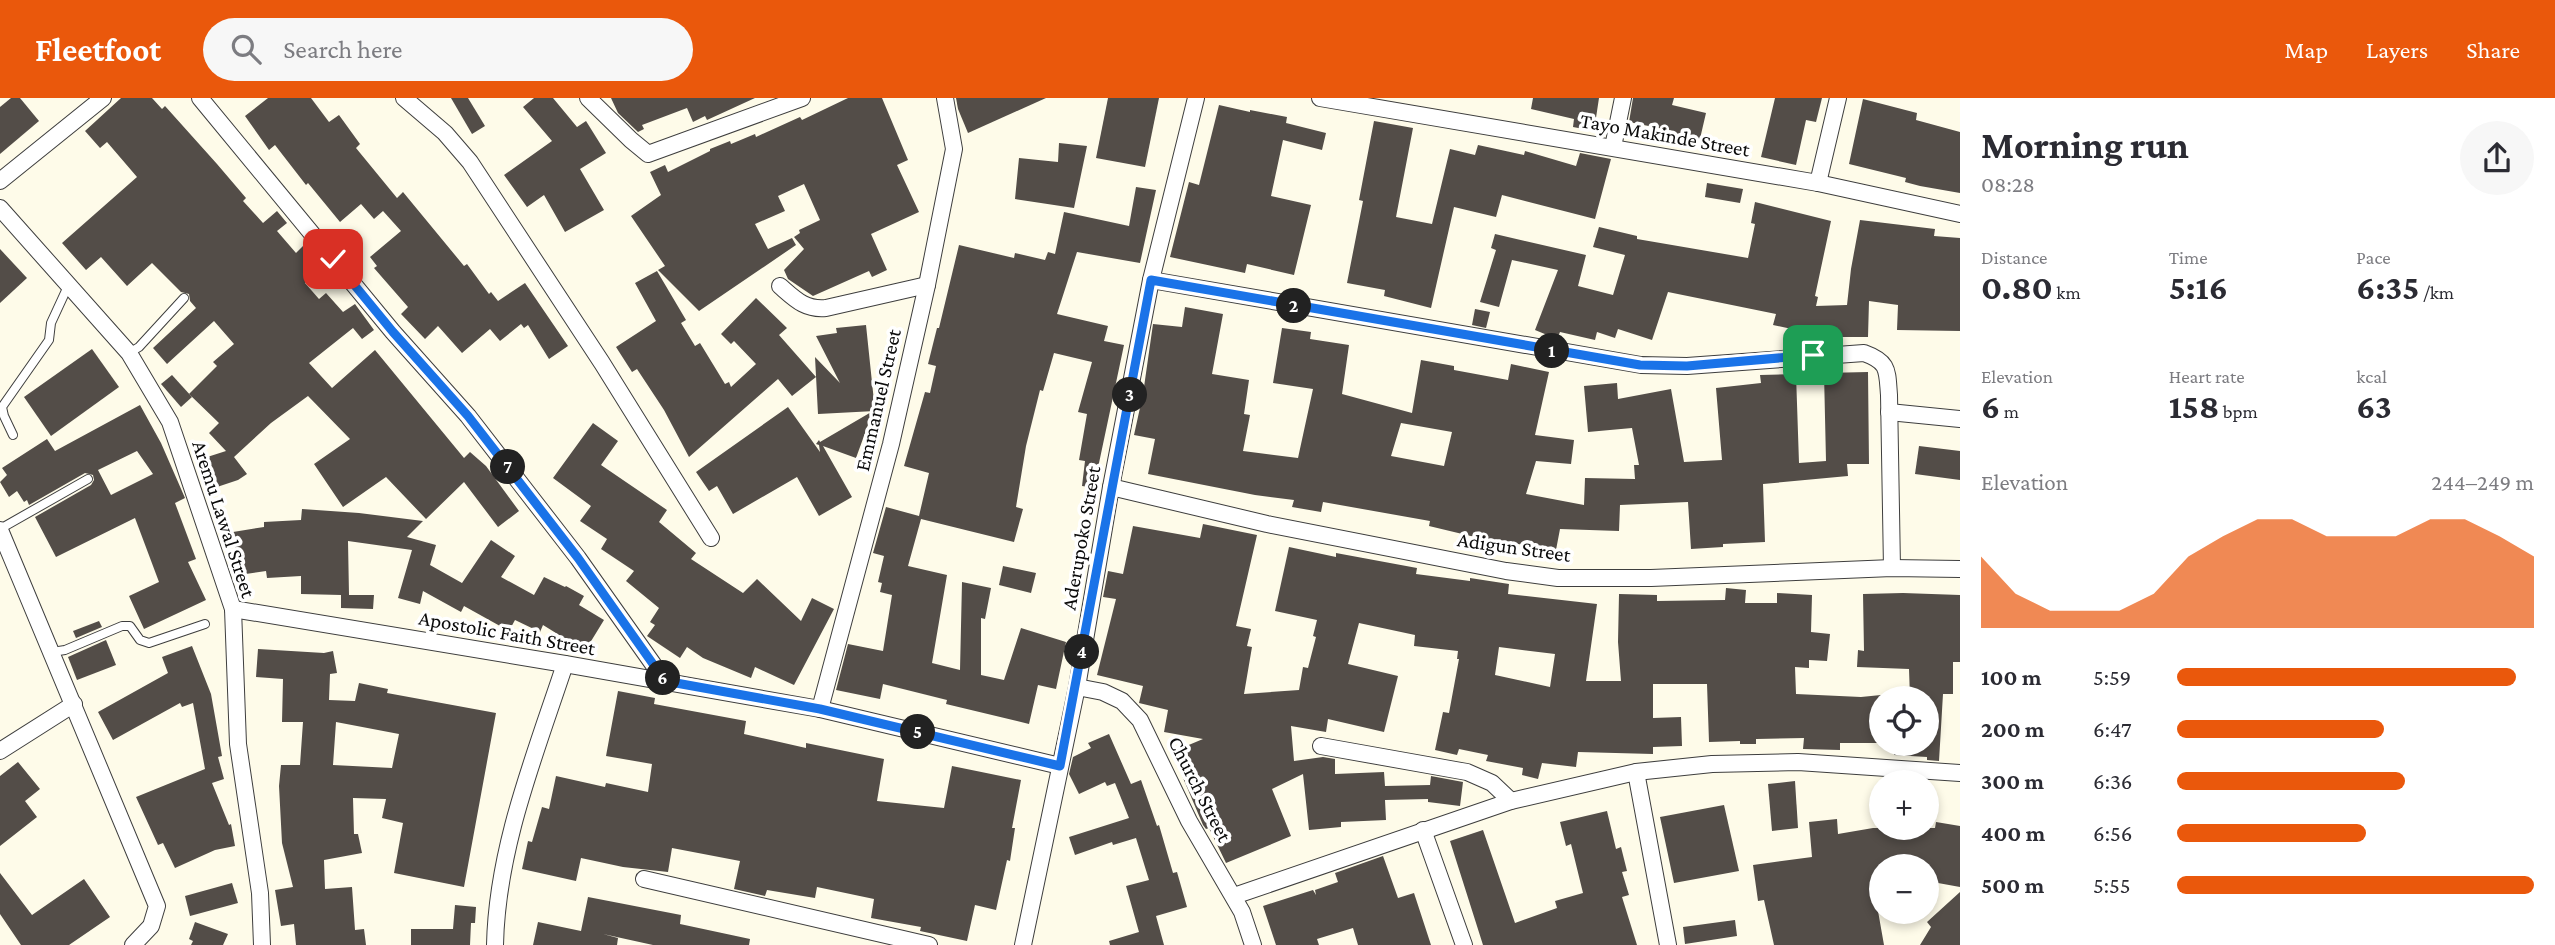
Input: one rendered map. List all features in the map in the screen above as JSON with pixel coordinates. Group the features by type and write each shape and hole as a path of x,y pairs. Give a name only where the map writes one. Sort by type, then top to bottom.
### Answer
{"street":[{"path":"0,181 103,98"},
{"path":"200,98 393,332 468,416 578,558 665,681"},
{"path":"404,98 445,133 470,162 602,363 711,538"},
{"path":"588,98 648,153 802,98"},
{"name":"Emmanuel Street","path":"820,709 891,444 927,285 954,149 945,98"},
{"name":"Aderupoko Street","path":"1023,945 1077,687 1111,487 1151,280 1196,98"},
{"name":"Tayo Makinde Street","path":"1320,98 1818,183 1960,214"},
{"path":"1613,147 1623,98"},
{"path":"1818,183 1838,98"},
{"name":"Aremu Lawal Street","path":"0,208 129,353 170,422 233,609 238,744 260,893 262,945"},
{"path":"1151,280 1640,365 1687,366 1864,353 1880,359 1888,371 1892,568"},
{"path":"780,286 803,305 813,309 927,285"},
{"path":"1889,412 1960,419"},
{"name":"Adigun Street","path":"1111,487 1267,524 1558,578 1651,578 1892,568 1960,569"},
{"path":"0,530 157,906 151,926 133,945"},
{"name":"Apostolic Faith Street","path":"233,609 820,709 1060,766"},
{"path":"495,945 496,916 516,812 565,664"},
{"name":"Church Street","path":"1077,687 1103,692 1122,701 1140,720 1189,821 1242,912 1252,945"},
{"path":"0,751 74,704"},
{"path":"1321,746 1467,772 1492,783 1511,801"},
{"path":"1234,896 1511,801 1636,772 1712,764 1798,762 1960,773"},
{"path":"1636,772 1668,945"},
{"path":"1423,830 1464,945"},
{"path":"644,879 929,945"}],"lane":[{"path":"13,435 2,407 49,340 51,323 69,284"},
{"path":"129,353 139,347 184,298"},
{"path":"0,530 88,479"},
{"path":"52,652 65,650 122,625 130,626 140,639 149,643 205,624"}],"building":[{"path":"11,98 20,98 39,121 0,154 0,107"},
{"path":"121,98 152,98 162,109 165,106 246,198 243,201 263,223 277,211 287,223 277,231 296,253 304,245 318,259 315,261 321,268 305,283 319,299 326,293 343,312 355,304 374,330 362,339 353,328 309,363 332,388 375,350 464,458 470,452 486,466 519,511 498,527 464,482 426,519 386,477 343,507 314,464 350,439 308,396 271,423 234,457 247,474 211,489 201,459 226,451 209,433 219,423 189,394 217,366 213,362 234,344 214,321 167,364 153,348 196,308 190,301 189,294 181,292 152,263 127,286 101,257 86,270 62,243 137,177 107,142 100,148 85,131"},
{"path":"268,98 311,98 329,122 339,115 360,144 356,148 397,198 403,192 464,266 467,264 489,294 491,292 498,301 525,283 568,346 549,359 528,325 524,328 521,324 500,341 490,329 462,353 438,326 425,339 401,314 408,307 374,268 377,266 370,257 401,231 383,211 374,219 361,204 340,222 308,183 306,185 275,145 269,150 245,116"},
{"path":"451,98 468,98 485,126 472,134"},
{"path":"534,98 553,98 577,127 586,121 606,153 580,169 604,210 565,232 544,195 527,207 504,175 552,141 523,107"},
{"path":"611,98 755,98 707,120 705,116 693,122 687,108 642,125 644,129 638,132 618,113"},
{"path":"848,98 882,98 908,160 897,165 919,212 871,234 887,270 872,277 869,271 813,296 788,279 784,270 804,249 794,237 800,233 799,230 820,220 804,184 778,196 785,211 755,224 768,249 792,238 796,245 699,311 658,270 665,266 631,216 661,195 650,172 665,165 668,172 710,149 755,134 756,137 800,117 802,120"},
{"path":"956,98 1046,98 968,133"},
{"path":"1108,98 1159,98 1145,167 1096,158"},
{"path":"1533,98 1599,98 1594,131 1573,127 1574,119 1531,109"},
{"path":"1633,98 1674,98 1672,105 1706,113 1699,143 1672,137 1673,131 1629,122"},
{"path":"1775,98 1822,98 1816,122 1806,120 1796,165 1761,157"},
{"path":"1863,99 1917,113 1916,120 1960,132 1960,193 1920,186 1905,182 1906,178 1849,164"},
{"path":"1219,105 1287,117 1286,123 1326,133 1322,150 1283,140 1271,196 1311,205 1294,275 1247,264 1245,273 1170,257 1189,182 1199,185"},
{"path":"1374,121 1413,128 1396,217 1432,224 1450,149 1475,155 1478,145 1524,155 1525,151 1576,166 1580,153 1611,159 1595,219 1502,195 1496,217 1454,207 1431,308 1384,296 1385,290 1347,283 1363,201 1359,200"},
{"path":"1059,143 1087,146 1074,208 1015,199 1019,158 1058,162"},
{"path":"1707,183 1743,189 1740,203 1705,197"},
{"path":"1136,187 1156,190 1140,263 1077,252 1057,314 1108,326 1104,341 1124,345 1096,488 1082,486 1085,461 1079,460 1087,414 1078,412 1092,362 1054,353 1043,391 1040,390 1026,446 1016,507 1023,509 1014,542 921,519 908,566 947,575 932,663 960,670 962,582 991,588 985,619 981,618 981,675 1004,680 1021,628 1066,642 1056,689 1038,685 1029,724 946,704 947,700 883,684 880,699 836,690 848,644 883,651 892,595 880,592 882,583 878,582 884,556 873,553 886,507 919,516 929,473 904,466 925,392 930,393 936,366 928,364 959,245 1014,258 1015,253 1045,260 1048,252 1055,254 1064,212 1129,226"},
{"path":"1755,202 1831,221 1815,296 1818,297 1816,306 1847,305 1860,220 1935,229 1934,236 1960,238 1960,331 1897,330 1898,305 1869,301 1868,337 1829,337 1773,325 1776,314 1668,292 1652,340 1618,329 1615,338 1597,332 1595,340 1560,332 1557,339 1535,330 1558,270 1512,260 1499,307 1480,302 1496,250 1491,248 1495,234 1586,255 1578,286 1613,295 1625,255 1593,247 1599,227 1637,236 1637,239 1748,258 1755,224 1751,223"},
{"path":"0,249 27,278 0,303"},
{"path":"657,271 686,320 681,323 695,346 700,343 725,384 729,382 731,387 756,364 734,341 731,344 721,334 756,298 787,328 779,335 816,377 792,396 778,379 689,457 664,410 637,369 632,372 616,347 656,321 635,283"},
{"path":"1185,307 1223,314 1212,374 1249,380 1244,414 1250,415 1243,451 1298,458 1313,389 1273,383 1282,328 1311,332 1310,339 1349,345 1342,394 1412,413 1421,360 1454,366 1454,370 1508,380 1511,364 1549,372 1535,435 1574,440 1571,464 1536,461 1526,494 1584,505 1585,478 1635,479 1634,465 1639,465 1632,428 1588,432 1584,386 1617,383 1618,399 1671,389 1684,462 1722,460 1716,388 1761,383 1760,375 1796,374 1799,463 1826,461 1824,373 1868,372 1869,464 1847,464 1848,476 1763,484 1765,542 1723,544 1723,547 1691,549 1688,502 1620,505 1619,531 1560,529 1556,550 1479,538 1429,526 1430,521 1323,502 1321,512 1292,507 1294,500 1148,474 1155,439 1134,435 1153,324 1182,327","holes":["1401,423 1452,432 1444,466 1391,456"]},
{"path":"1475,309 1490,312 1486,328 1472,325"},
{"path":"866,325 875,411 818,414 815,357 840,383 816,336 837,333 836,328"},
{"path":"92,349 119,387 51,436 24,397"},
{"path":"172,375 192,397 181,407 161,384"},
{"path":"140,405 161,443 185,498 175,503 196,559 188,562 206,600 144,629 129,596 159,582 135,518 56,557 35,517 91,485 93,475 85,473 29,505 17,491 9,497 0,482 7,475 2,468 47,439 55,451","holes":["137,451 153,474 111,495 98,470"]},
{"path":"788,407 820,452 819,445 816,444 819,440 820,442 873,411 856,458 823,446 852,497 819,516 797,477 733,514 717,486 709,491 696,472"},
{"path":"593,423 618,441 601,465 667,510 659,522 696,553 691,559 743,593 757,579 801,621 812,598 834,609 794,685 755,667 751,678 703,658 687,647 680,658 647,636 655,625 650,622 659,608 626,581 634,571 601,549 607,539 580,521 591,506 553,478"},
{"path":"1919,446 1960,451 1960,480 1915,474"},
{"path":"302,509 423,521 407,537 436,545 430,565 462,583 491,540 515,556 501,577 534,595 544,577 566,586 584,596 579,605 604,620 585,651 543,625 540,632 515,620 509,631 464,606 461,612 423,591 420,604 398,598 412,550 348,541 349,595 374,595 373,609 341,608 341,595 301,594 301,576 267,578 266,571 239,575 233,532 264,527 264,522 301,520"},
{"path":"1203,524 1257,535 1236,626 1251,629 1247,646 1252,647 1244,694 1299,690 1303,667 1308,668 1316,637 1313,636 1317,620 1275,611 1289,547 1336,557 1336,553 1417,568 1416,574 1509,584 1508,594 1597,604 1586,681 1621,681 1618,642 1619,594 1657,595 1657,601 1725,600 1726,588 1746,590 1745,603 1777,603 1777,593 1812,595 1811,632 1830,634 1827,661 1809,660 1809,668 1795,667 1796,694 1869,696 1869,743 1840,743 1840,750 1803,749 1804,738 1756,739 1756,744 1740,744 1740,741 1709,742 1707,684 1653,684 1653,718 1681,717 1682,746 1653,747 1653,754 1578,752 1576,767 1542,763 1538,779 1522,775 1523,768 1486,761 1488,755 1459,749 1457,755 1435,750 1443,712 1449,713 1459,659 1458,651 1414,646 1415,635 1359,623 1348,664 1398,676 1384,732 1328,719 1326,732 1291,726 1294,761 1323,757 1335,759 1335,774 1384,772 1385,786 1430,785 1431,776 1463,782 1460,806 1428,802 1428,799 1385,800 1386,820 1341,822 1341,827 1309,830 1303,774 1272,789 1291,836 1226,863 1209,828 1206,829 1203,825 1172,752 1203,739 1164,732 1168,710 1139,703 1143,686 1097,675 1116,599 1103,597 1108,571 1123,574 1133,526 1200,538","holes":["1499,647 1555,654 1550,687 1495,675"]},
{"path":"1003,566 1036,573 1031,593 999,585"},
{"path":"1863,594 1960,595 1960,662 1953,662 1953,694 1943,694 1939,761 1910,756 1939,756 1939,686 1910,686 1909,669 1857,667 1858,650 1864,651"},
{"path":"99,621 102,627 76,638 73,631"},
{"path":"106,640 116,665 77,680 68,657"},
{"path":"192,646 211,694 222,756 218,757 224,779 212,783 229,825 231,824 235,846 215,850 175,868 163,843 158,845 136,797 205,769 193,703 182,707 180,703 113,740 98,712 168,673 162,657"},
{"path":"258,649 324,653 333,651 337,673 330,674 329,700 355,701 359,683 388,689 387,693 496,713 464,887 394,873 403,823 382,818 386,799 353,798 354,834 358,834 362,853 324,860 325,889 352,887 355,930 364,929 366,945 296,945 294,924 281,926 275,890 293,887 282,843 279,786 281,765 300,765 303,722 282,722 283,679 256,677","holes":["336,722 399,734 392,768 333,765"]},
{"path":"618,691 655,698 654,704 746,721 744,734 806,748 806,743 884,759 877,801 944,808 952,766 1021,780 1012,828 1015,828 1010,861 1007,860 996,910 975,905 967,941 920,931 921,927 871,918 874,899 817,887 815,898 767,890 765,896 734,889 740,861 672,848 668,872 623,867 581,858 576,881 522,869 528,841 532,842 542,807 549,809 556,776 605,787 606,783 648,792 652,764 606,756"},
{"path":"1109,734 1131,784 1141,780 1157,826 1159,825 1173,873 1177,872 1187,907 1156,916 1164,945 1110,945 1109,941 1139,932 1126,886 1149,880 1136,838 1113,845 1112,842 1075,855 1069,837 1129,818 1115,783 1107,786 1105,782 1079,794 1069,774 1073,757 1091,748 1088,743"},
{"path":"18,762 40,789 25,801 37,817 0,846 0,776"},
{"path":"1795,781 1798,828 1772,831 1768,784"},
{"path":"1724,805 1739,871 1674,883 1660,817"},
{"path":"1607,811 1616,849 1621,847 1627,871 1622,872 1629,895 1622,897 1637,945 1483,945 1450,841 1483,830 1515,923 1557,908 1555,901 1583,893 1571,844 1566,846 1560,822"},
{"path":"1837,819 1838,834 1869,829 1869,840 1939,840 1939,822 1960,826 1960,887 1939,883 1939,854 1869,854 1869,924 1880,924 1884,945 1774,945 1764,900 1758,901 1753,865 1812,857 1809,822"},
{"path":"1383,856 1398,898 1414,893 1431,945 1358,945 1353,928 1317,939 1319,945 1276,945 1263,906 1313,890 1316,895 1315,890 1338,882 1335,873"},
{"path":"0,873 32,915 84,879 110,917 69,945 21,945 0,914"},
{"path":"232,883 238,903 190,916 185,896"},
{"path":"1960,892 1960,945 1920,945 1931,927 1929,924 1939,924 1939,911"},
{"path":"588,897 681,915 680,924 750,939 749,945 653,945 603,934 618,938 617,945 533,945 538,922 581,931"},
{"path":"455,905 476,907 475,923 471,923 470,945 411,945 411,929 453,929"},
{"path":"1735,920 1737,936 1685,944 1683,927"},
{"path":"195,922 228,934 223,945 191,945 193,941 189,939"}],"route":[{"path":"333,259 393,332 468,416 578,558 665,681 820,709 1060,766 1077,687 1111,487 1151,280 1640,365 1687,366 1770,361 1813,355"}]}
